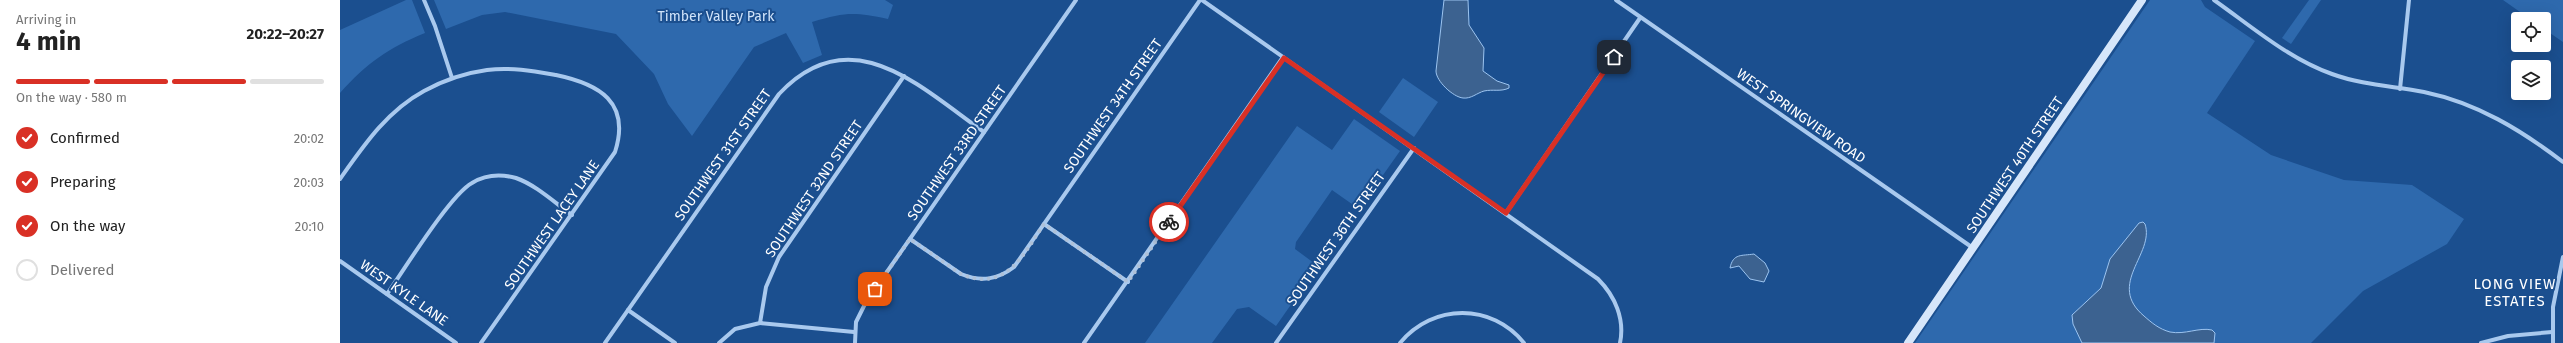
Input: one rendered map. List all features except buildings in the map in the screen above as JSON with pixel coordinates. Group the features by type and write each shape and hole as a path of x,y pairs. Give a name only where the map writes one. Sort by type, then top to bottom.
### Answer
{"main road":[{"name":"SOUTHWEST 40TH STREET","path":"1908,343 1974,249 2142,0"}],"street":[{"path":"340,179 371,136 395,111 424,91 452,78 435,26 424,0"},
{"name":"SOUTHWEST 33RD STREET","path":"855,343 854,332 863,307 1076,0"},
{"path":"1201,0 1414,148 1598,279 1611,293 1619,313 1620,343"},
{"name":"SOUTHWEST 34TH STREET","path":"910,239 961,274 970,278 989,279 999,277 1014,267 1201,0"},
{"name":"WEST SPRINGVIEW ROAD","path":"1616,0 1974,249"},
{"path":"2214,0 2311,65 2350,81 2446,97 2486,112 2518,131 2563,162"},
{"path":"2400,89 2408,0"},
{"path":"1506,213 1640,18"},
{"path":"1084,343 1284,58"},
{"name":"SOUTHWEST 31ST STREET","path":"605,343 779,94 788,84 821,64 846,60 870,62 904,76 984,132"},
{"name":"SOUTHWEST LACEY LANE","path":"452,78 487,70 536,71 592,85 605,95 616,112 620,132 615,152 482,343"},
{"name":"SOUTHWEST 32ND STREET","path":"760,323 766,286 779,257 904,76"},
{"name":"SOUTHWEST 36TH STREET","path":"1276,343 1414,148"},
{"path":"387,294 459,193 471,183 490,176 507,176 524,182 572,215"},
{"path":"1044,224 1128,282"},
{"path":"2553,343 2552,332 2556,286 2563,257"},
{"name":"WEST KYLE LANE","path":"340,261 456,343"},
{"path":"628,310 675,343"},
{"path":"1400,343 1415,328 1428,320 1450,314 1472,313 1492,318 1507,326 1524,343"},
{"path":"719,343 735,329 760,323 854,332"},
{"path":"2481,343 2508,336 2552,332"}],"green space":[{"path":"406,0 412,0 425,33 400,44 379,57 359,73 340,93 340,30"},
{"name":"Timber Valley Park","path":"434,0 885,0 893,5 888,19 867,15 850,14 833,16 812,22 822,55 803,63 786,33 754,47 692,136 668,104 654,74 616,34 505,12 482,15 446,29"},
{"path":"2150,0 2201,0 2205,7 2255,41 2207,113 2271,155 2344,180 2412,185 2464,219 2447,244 2363,291 2311,343 1915,343"},
{"path":"2309,0 2321,0 2291,44 2282,38"},
{"path":"2503,0 2563,0 2563,42 2551,34 2551,12 2520,12"},
{"path":"1403,78 1438,102 1414,137 1379,112"},
{"path":"1354,119 1400,151 1359,209 1332,190 1296,242 1295,249 1318,266 1276,326 1249,307 1237,309 1212,343 1145,343 1297,126 1332,150"}],"shaded area":[{"path":"1444,0 1468,0 1469,25 1484,48 1483,71 1497,81 1509,85 1509,88 1503,90 1484,91 1471,97 1463,98 1450,92 1442,84 1436,71"},
{"path":"2143,222 2145,224 2146,235 2144,247 2130,281 2130,292 2134,304 2144,316 2166,331 2176,333 2202,329 2212,330 2215,333 2214,343 2082,343 2073,324 2072,315 2101,288 2110,259 2139,223"},
{"path":"1754,254 1765,263 1769,271 1764,282 1750,279 1739,266 1730,268 1733,260 1739,256"}],"way so far":[{"path":"875,289 910,239 961,274 980,280 989,279 999,277 1014,267 1044,224 1128,282 1169,222"}],"district":[{"name":"LONG VIEW ESTATES","path":"2515,292"}],"route":[{"path":"1169,222 1284,58 1506,213 1614,57"}]}
